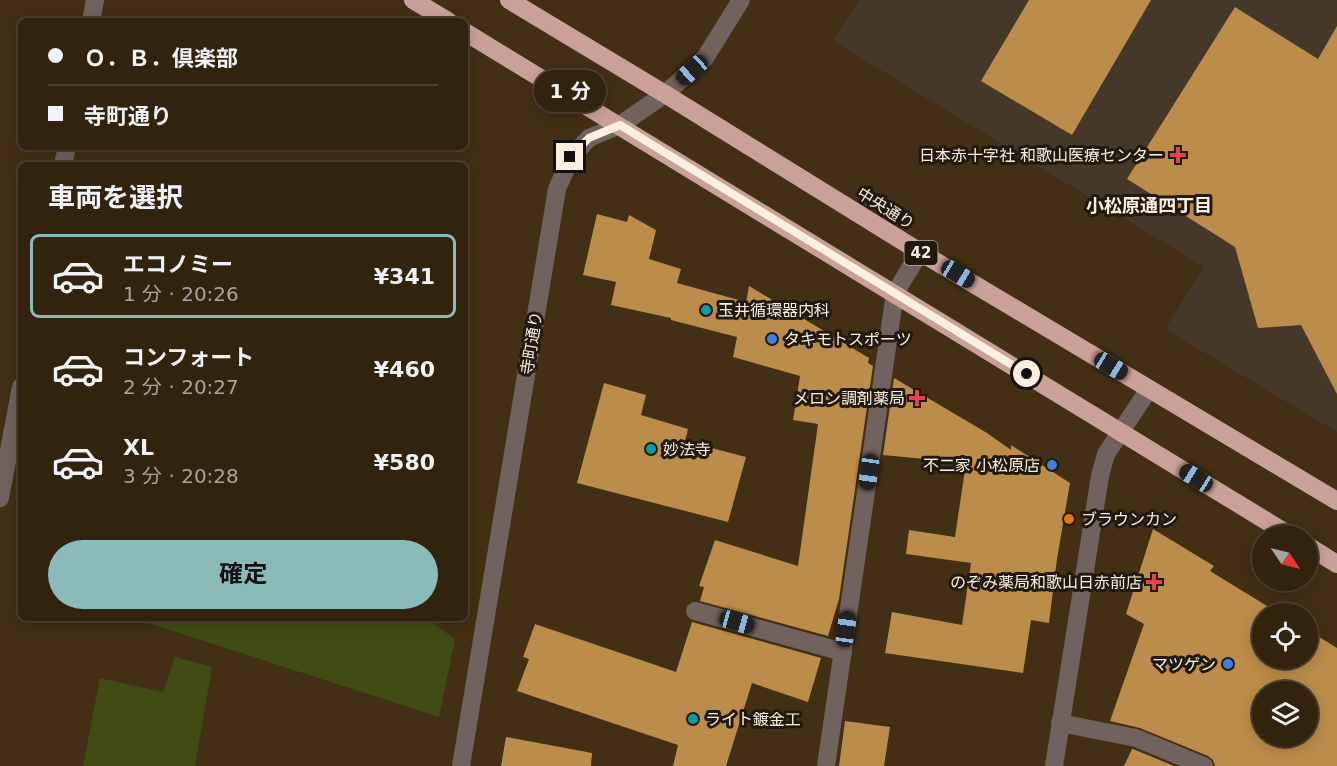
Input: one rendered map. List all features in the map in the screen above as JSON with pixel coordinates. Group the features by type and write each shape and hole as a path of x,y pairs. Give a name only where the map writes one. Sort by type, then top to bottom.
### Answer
{"highway":[{"path":"413,0 443,18"},
{"name":"中央通り","path":"509,0 920,252 1337,501"},
{"path":"468,34 1273,525"},
{"path":"1318,552 1337,564"}],"street":[{"path":"91,18 94,0"},
{"name":"寺町通り","path":"462,766 557,189 570,157 589,138 620,125 665,94 705,58 741,0"},
{"path":"826,766 895,293 920,252"},
{"path":"1054,766 1100,476 1106,454 1149,389"},
{"path":"0,498 18,403"},
{"path":"695,611 843,652"},
{"path":"1060,723 1136,738 1204,766"}],"shaded area":[{"name":"日本赤十字社 和歌山医療センター","path":"860,0 1337,0 1337,432 1165,329 1204,267 833,41"}],"green space":[{"path":"142,621 433,621 455,639 439,717"},
{"path":"175,657 212,667 195,766 83,766 100,678 163,692"}],"building":[{"path":"1029,0 1151,0 1072,135 981,81"},
{"path":"1235,7 1318,59 1337,26 1337,394 1301,325 1258,328 1235,247 1127,179"},
{"path":"597,214 627,222 629,215 656,230 649,259 681,269 677,283 746,302 749,286 869,358 868,363 873,366 839,599 828,636 700,601 704,587 699,586 715,540 798,566 818,424 793,420 800,376 733,357 737,337 671,320 671,318 611,305 616,282 583,275"},
{"path":"894,378 987,433 1011,450 1011,445 1070,483 1049,623 1031,620 1023,673 885,653 892,612 962,625 971,563 906,554 909,530 955,537 966,463 883,455"},
{"name":"妙法寺","path":"604,383 646,395 641,415 688,429 685,441 746,457 728,522 577,483"},
{"path":"1153,529 1214,566 1210,571 1262,603 1252,603 1252,669 1318,669 1318,636 1337,648 1337,766 1215,766 1213,760 1208,756 1140,728 1110,721 1144,624 1126,614"},
{"path":"692,622 821,658 808,702 752,683 726,766 673,766 678,745 517,691 529,659 523,657 535,624 676,672"},
{"path":"845,721 890,727 884,766 839,766"},
{"path":"506,737 592,753 591,766 501,766"},
{"path":"1133,749 1174,766 1124,766"}],"place":[{"name":"日本赤十字社 和歌山医療センター","path":"1178,155"},
{"name":"玉井循環器内科","path":"706,310"},
{"name":"タキモトスポーツ","path":"772,339"},
{"name":"メロン調剤薬局","path":"917,398"},
{"name":"妙法寺","path":"651,449"},
{"name":"不二家 小松原店","path":"1052,465"},
{"name":"ブラウンカン","path":"1069,519"},
{"name":"のぞみ薬局和歌山日赤前店","path":"1154,582"},
{"name":"マツゲン","path":"1228,664"},
{"name":"ライト鍍金工","path":"693,719"}],"district":[{"name":"小松原通四丁目","path":"1149,206"}],"route":[{"path":"570,157 589,138 620,125 1027,374"}]}
